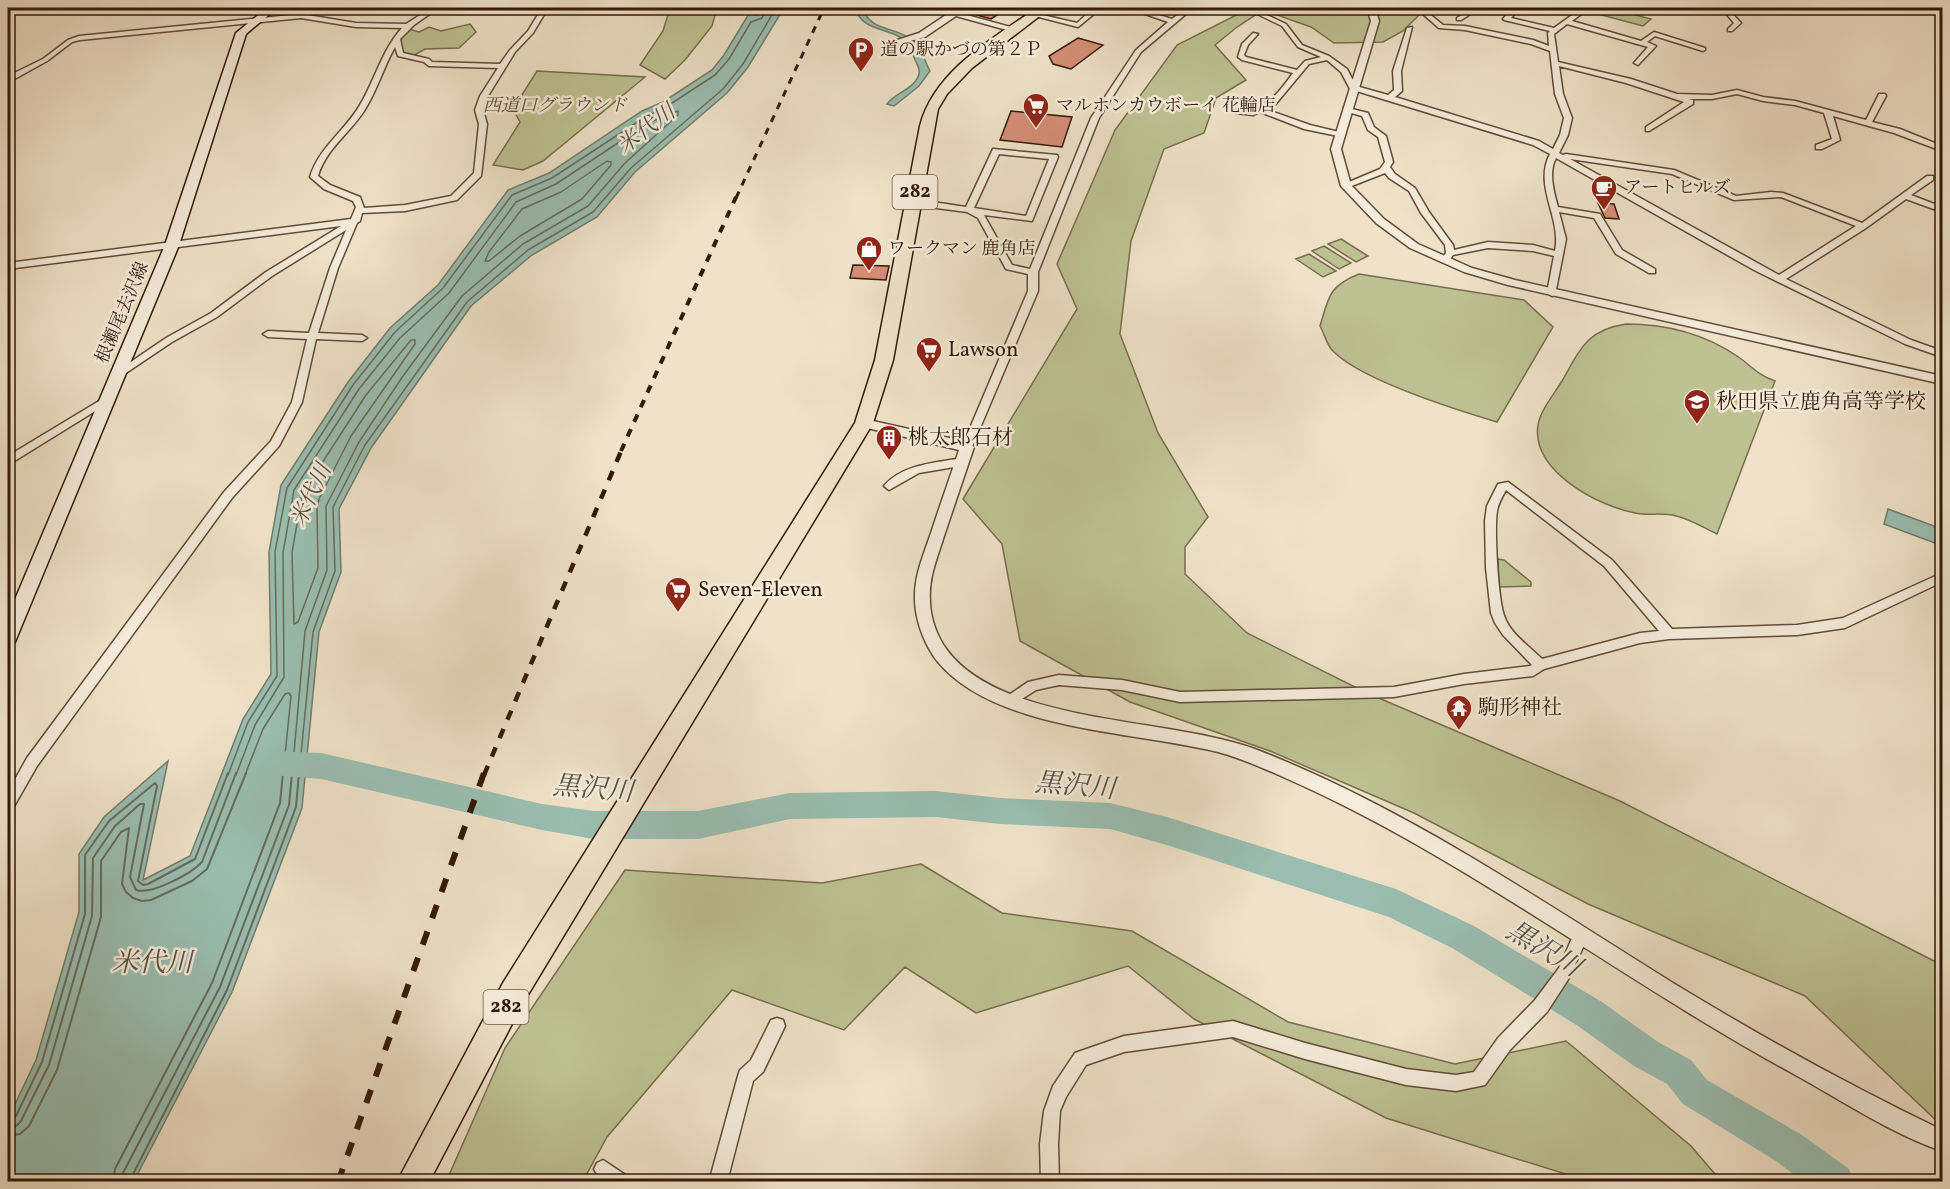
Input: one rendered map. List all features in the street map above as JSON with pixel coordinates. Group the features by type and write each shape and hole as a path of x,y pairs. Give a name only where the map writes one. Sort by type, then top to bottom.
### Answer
{"highway":[{"name":"282","path":"412,1182 513,993 864,423 884,360 927,126 934,104 943,91 970,64 1039,11"}],"main road":[{"name":"根瀬尾去沢線","path":"8,637 172,245 241,33 272,8"}],"street":[{"path":"8,804 32,762 228,495 275,443 297,402 313,336 334,268 360,207 357,199 327,188 314,177 316,166 324,153 359,113 397,39 408,26 435,8"},
{"path":"8,267 172,245 405,208 454,198 478,174 483,124 479,110 512,51 531,32 545,8"},
{"path":"936,8 1014,29"},
{"path":"1039,11 1078,25 1092,13 1074,8"},
{"path":"1131,8 1174,22"},
{"path":"1190,8 1138,51 1095,118 1033,272 1033,291 967,447 926,568 922,601 932,638 943,656 958,674 989,693 1011,701 1071,718 1203,740 1259,758 1312,780 1413,831 1725,1026 1862,1102 1942,1141"},
{"path":"1248,8 1284,25 1300,46 1327,57 1344,71 1353,87 1536,143 1780,279 1908,342 1942,354"},
{"path":"1371,8 1375,21 1353,87 1336,149 1346,185 1380,220 1414,246 1448,256 1501,280 1552,293 1788,343 1942,380"},
{"path":"1419,8 1441,27 1465,28 1533,42 1553,50"},
{"path":"1459,19 1477,8"},
{"path":"1503,8 1514,10 1506,19 1556,30"},
{"path":"1558,8 1583,10"},
{"path":"1718,8 1726,10 1738,23 1730,30"},
{"path":"1552,293 1562,239 1549,189 1549,163 1556,154 1568,118 1558,94 1551,33 1583,10"},
{"path":"897,41 922,35 955,13"},
{"path":"8,79 45,60 70,41 79,38 301,16 356,25 408,26"},
{"path":"1566,22 1653,46 1638,63"},
{"path":"1390,99 1398,91 1400,85 1397,71 1410,28"},
{"path":"1255,34 1245,44 1240,56 1244,59 1297,72"},
{"path":"1642,43 1654,34 1703,49"},
{"path":"397,39 400,55 428,60 429,64 503,66"},
{"path":"1327,57 1307,62 1271,104 1256,109 1305,127 1340,135"},
{"path":"1554,63 1628,81 1690,102 1649,129"},
{"path":"1676,96 1712,97 1737,92 1828,112 1897,131 1942,149"},
{"path":"1868,123 1882,96"},
{"path":"1346,185 1386,168 1389,162 1382,136 1371,128 1365,115 1347,109"},
{"path":"1819,147 1836,140 1828,112"},
{"path":"914,202 1029,219 1054,157 996,151 969,210"},
{"path":"1556,154 1674,172 1734,198 1743,199 1774,193 1863,226"},
{"path":"1386,168 1392,176 1412,190 1425,213 1449,245 1448,256"},
{"path":"1780,279 1863,226 1930,178"},
{"path":"1905,196 1942,210"},
{"path":"1554,209 1597,216 1619,252 1652,271"},
{"path":"969,210 981,216 1009,267 1033,272"},
{"path":"117,376 169,340 214,315 357,216"},
{"path":"1448,256 1488,245 1533,248 1559,254"},
{"path":"268,334 362,338"},
{"path":"8,461 109,398"},
{"path":"864,423 967,447"},
{"path":"889,486 904,474 917,469 962,462"},
{"path":"1540,665 1499,621 1495,611 1491,510 1502,487 1508,486 1608,563 1669,634"},
{"path":"1011,701 1034,686 1059,680 1122,685 1180,697 1394,692 1464,679 1533,671 1540,665 1640,638 1669,634 1797,630 1845,623 1942,578"},
{"path":"1050,1182 1049,1144 1052,1111 1059,1092 1081,1059 1124,1044 1233,1029 1305,1051 1406,1077 1456,1083 1479,1079 1504,1044 1541,1006 1564,974 1581,934"},
{"path":"718,1182 746,1076 757,1066 777,1026"},
{"path":"603,1169 621,1182"}],"green space":[{"path":"670,8 717,8 712,26 685,60 665,79 640,65 663,31"},
{"path":"1250,8 1423,8 1424,10 1403,31 1383,42 1334,43 1311,27 1263,10 1215,45 1246,80 1216,98 1204,133 1164,149 1131,241 1120,334 1158,433 1208,517 1185,547 1185,574 1247,633 1367,693 1620,801 1934,961 1942,967 1942,1126 1805,996 1588,904 1414,813 1270,751 1130,702 1020,641 1002,544 963,499 1077,309 1057,264 1115,130 1177,45"},
{"path":"1590,8 1609,8 1651,19 1643,26 1586,11"},
{"path":"470,24 476,32 459,48 425,49 411,57 400,53 401,37 409,29 419,32 429,27 441,31"},
{"name":"西道口グラウンド","path":"537,71 645,77 543,161 523,170 493,165 520,122 513,109"},
{"path":"1341,239 1368,256 1356,262 1328,244"},
{"path":"1324,246 1351,263 1339,269 1312,251"},
{"path":"1309,254 1336,271 1323,277 1296,259"},
{"path":"1359,274 1524,300 1553,327 1497,422 1386,383 1345,361 1332,350 1320,326 1328,300 1336,288"},
{"path":"1626,324 1670,328 1711,341 1775,381 1717,534 1681,517 1635,513 1603,503 1570,484 1545,457 1539,442 1538,425 1541,414 1586,343 1602,331"},
{"path":"1498,559 1504,560 1531,582 1531,586 1499,587"},
{"path":"921,864 1002,913 1132,931 1288,1022 1455,1064 1566,1041 1691,1146 1721,1181 1588,1181 1386,1118 1194,1019 1128,966 976,1013 905,967 844,1030 732,990 607,1137 583,1181 446,1182 505,1048 625,870 822,883"}],"water":[{"name":"米代川","path":"761,8 784,8 748,67 727,93 635,172 597,217 532,255 471,306 371,448 339,509 341,572 319,632 302,808 232,992 134,1181 8,1181 8,1119 36,1060 79,912 79,854 104,817 168,761 143,880 190,856 243,719 271,674 269,552 281,485 348,382 390,328 438,285 508,190 549,173 642,111 663,102 712,70 724,55 750,12 757,15"},
{"path":"855,8 863,8 866,15 877,25 914,41 930,71 919,86 894,106 887,104 915,81 919,75 918,66 907,43 894,34 864,22"},
{"path":"1888,509 1942,529 1940,545 1884,524"}],"building":[{"path":"989,8 1008,8 991,19 977,15"},
{"path":"1078,38 1103,45 1071,69 1053,64 1049,56"},
{"name":"マルホンカウボーイ 花輪店","path":"1011,111 1072,117 1062,147 1000,140"},
{"path":"1598,203 1614,204 1619,219 1605,218"},
{"name":"ワークマン 鹿角店","path":"853,265 889,266 886,280 850,278"}],"waterway":[{"name":"黒沢川","path":"272,763 321,766 542,817 594,825 698,825 790,806 936,804 1000,811 1110,816 1167,831 1396,904 1463,937 1590,1014 1646,1054 1679,1072 1695,1092 1789,1148 1836,1182"}],"railway":[{"path":"736,198 824,8"},
{"path":"621,451 736,197"},
{"path":"484,775 622,449"},
{"path":"338,1182 484,773"}],"place":[{"name":"道の駅かづの第２Ｐ","path":"861,73"},
{"name":"マルホンカウボーイ 花輪店","path":"1036,129"},
{"name":"アートヒルズ","path":"1604,211"},
{"name":"ワークマン 鹿角店","path":"869,272"},
{"name":"Lawson","path":"929,373"},
{"name":"秋田県立鹿角高等学校","path":"1697,425"},
{"name":"桃太郎石材","path":"889,461"},
{"name":"Seven-Eleven","path":"678,613"},
{"name":"駒形神社","path":"1459,731"}]}
